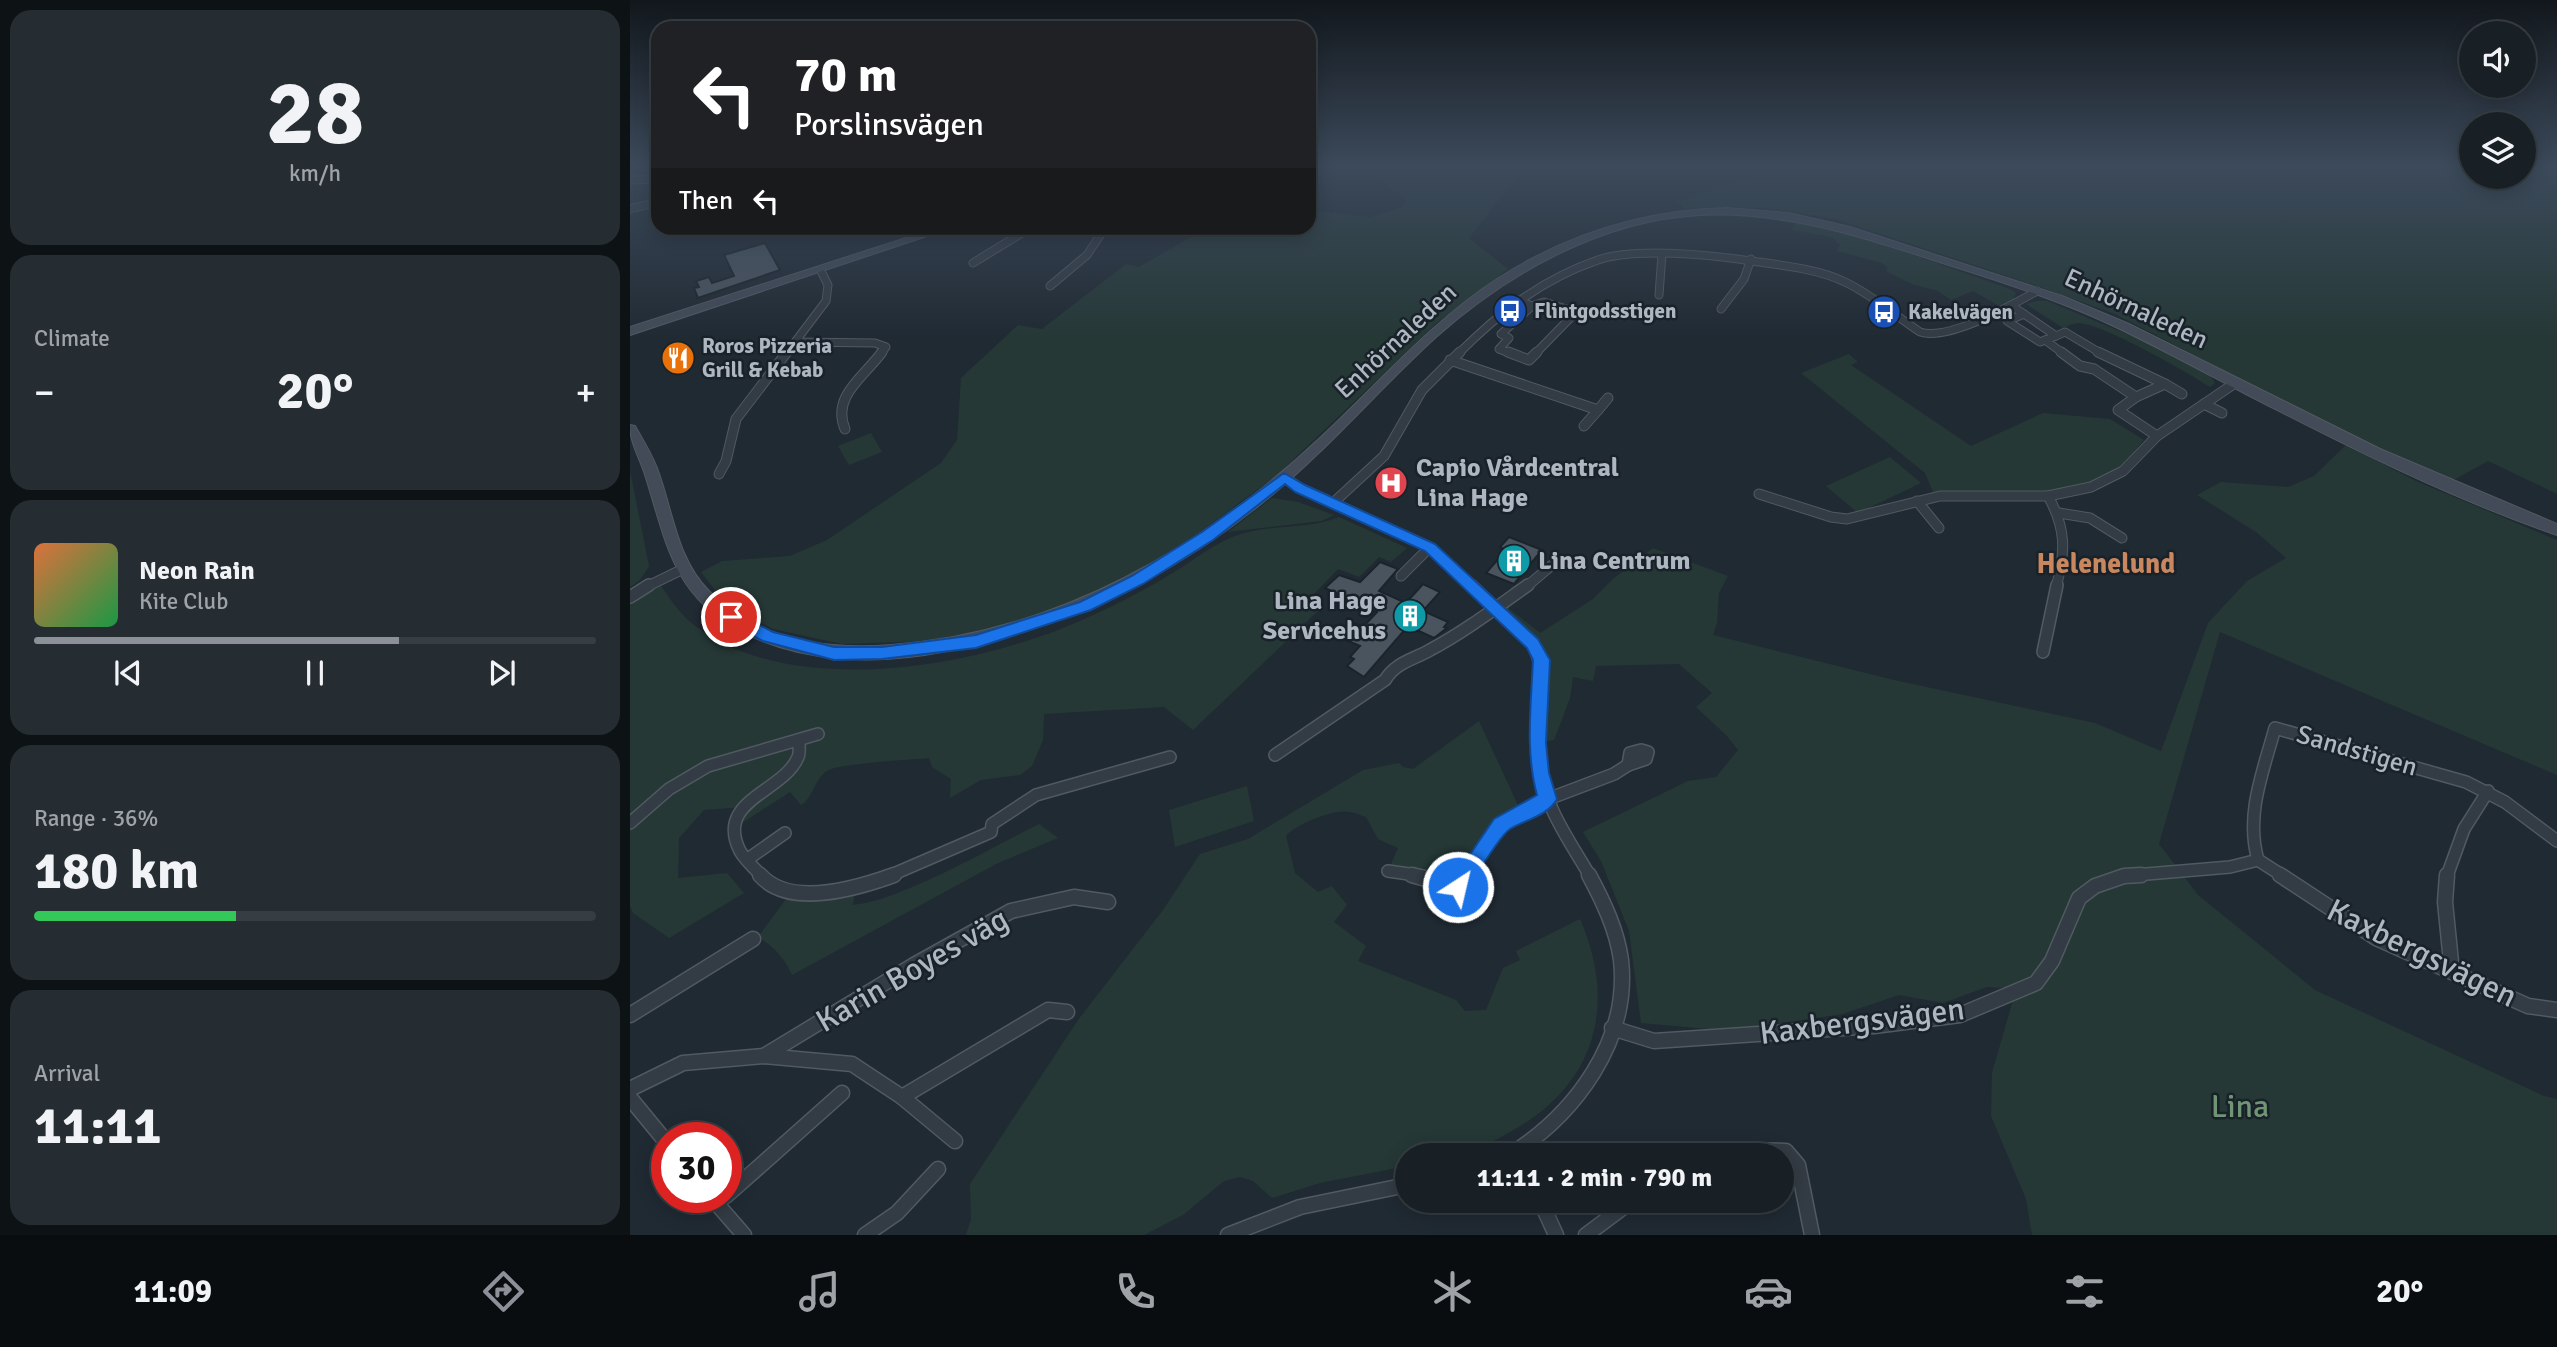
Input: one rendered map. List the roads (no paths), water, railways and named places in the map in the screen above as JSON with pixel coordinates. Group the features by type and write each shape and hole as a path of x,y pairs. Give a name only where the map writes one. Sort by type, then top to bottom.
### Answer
{"street":[{"name":"Enhörnaleden","path":"630,429 639,441 650,468 666,531 681,570 717,608 745,626 795,645 834,653 882,653 976,642 1086,606 1137,580 1208,536 1284,477 1354,414 1444,324 1470,304 1515,273 1552,254 1598,233 1633,223"},
{"name":"Enhörnaleden","path":"1829,223 2037,291 2124,327 2391,461 2557,530"},
{"path":"630,331 926,235"},
{"path":"973,263 1019,235"},
{"path":"1051,286 1087,254 1099,235"},
{"path":"1659,295 1662,254"},
{"path":"1333,503 1384,456 1422,390 1495,317 1549,281 1591,262 1622,256 1662,254 1706,254 1751,259 1844,281 1915,328 1927,335 1938,337 2012,306 2037,291"},
{"path":"1721,309 1744,279 1751,259"},
{"path":"719,474 726,464 728,432 736,419 826,301 830,292 821,271"},
{"path":"1517,300 1532,306 1544,303 1576,312 1529,360 1500,350 1509,338 1501,334 1532,306"},
{"path":"2012,306 2056,335"},
{"path":"2024,314 2007,321 2040,342 2065,332 2079,342 2182,394"},
{"path":"2045,340 2080,366 2094,369 2136,397"},
{"path":"796,342 875,343 886,347 843,401 839,416 845,429"},
{"path":"2056,350 2079,342"},
{"path":"1450,360 1598,410"},
{"path":"2111,380 2128,373 2132,368"},
{"path":"1759,494 1830,517 1847,519 1917,501 1951,496 2048,496 2091,487 2114,477 2157,436 2235,383"},
{"path":"2157,436 2118,410 2136,397 2165,384"},
{"path":"1584,426 1608,398"},
{"path":"2204,404 2222,413"},
{"path":"1284,477 1300,488 1430,547 1533,644 1542,660 1537,743 1540,773 1548,799 1616,934 1622,964 1620,993 1600,1062 1584,1089 1562,1115 1528,1143"},
{"path":"2043,652 2052,601 2066,553 2065,529 2048,496"},
{"path":"1917,501 1939,528"},
{"path":"2059,513 2090,517 2122,538"},
{"path":"1401,576 1430,547"},
{"path":"1275,755 1385,680 1390,672 1407,659 1429,651 1527,586 1552,565"},
{"path":"630,597 657,580 681,570"},
{"name":"Sandstigen","path":"2258,860 2252,826 2253,806 2275,727 2444,775 2488,791 2557,841"},
{"path":"630,823 669,789 708,766 818,734"},
{"path":"799,741 801,751 796,762 750,800 736,820 734,839 766,880 786,890 827,892 863,885 905,871 991,832 992,824 1036,795 1170,757"},
{"path":"1388,871 1423,876 1433,881 1433,891 1442,897 1453,894 1500,825 1548,799 1614,774 1628,765"},
{"path":"2452,972 2446,881 2454,852 2474,810 2488,791"},
{"path":"748,859 785,833"},
{"name":"Kaxbergsvägen","path":"1612,1028 1654,1041 1874,1026 1960,1016 2036,983 2052,961 2079,898 2095,886 2124,876 2230,867 2258,860 2376,938 2528,1006 2557,1010"},
{"name":"Karin Boyes väg","path":"764,1056 914,965 1011,911 1074,897 1108,902"},
{"path":"630,1016 753,939"},
{"path":"902,1097 1048,1010 1067,1012"},
{"path":"630,1089 683,1063 764,1056 852,1064 902,1097 955,1141"},
{"path":"742,1180 842,1093"},
{"path":"630,1098 651,1124"},
{"path":"1794,1160 1798,1165 1812,1235"},
{"path":"865,1235 897,1213 938,1169"},
{"path":"1228,1235 1300,1207 1395,1187"},
{"path":"729,1213 744,1235"},
{"path":"1546,1213 1556,1235"},
{"path":"1586,1235 1616,1213"}],"place":[{"name":"Flintgodsstigen","path":"1510,311"},
{"name":"Kakelvägen","path":"1884,312"},
{"name":"Roros Pizzeria Grill & Kebab","path":"678,358"},
{"name":"Capio Vårdcentral Lina Hage","path":"1391,483"},
{"name":"Lina Centrum","path":"1514,561"},
{"name":"Lina Hage Servicehus","path":"1410,616"}],"district":[{"name":"Helenelund","path":"2106,564"}],"park label":[{"name":"Lina","path":"2240,1106"}]}
